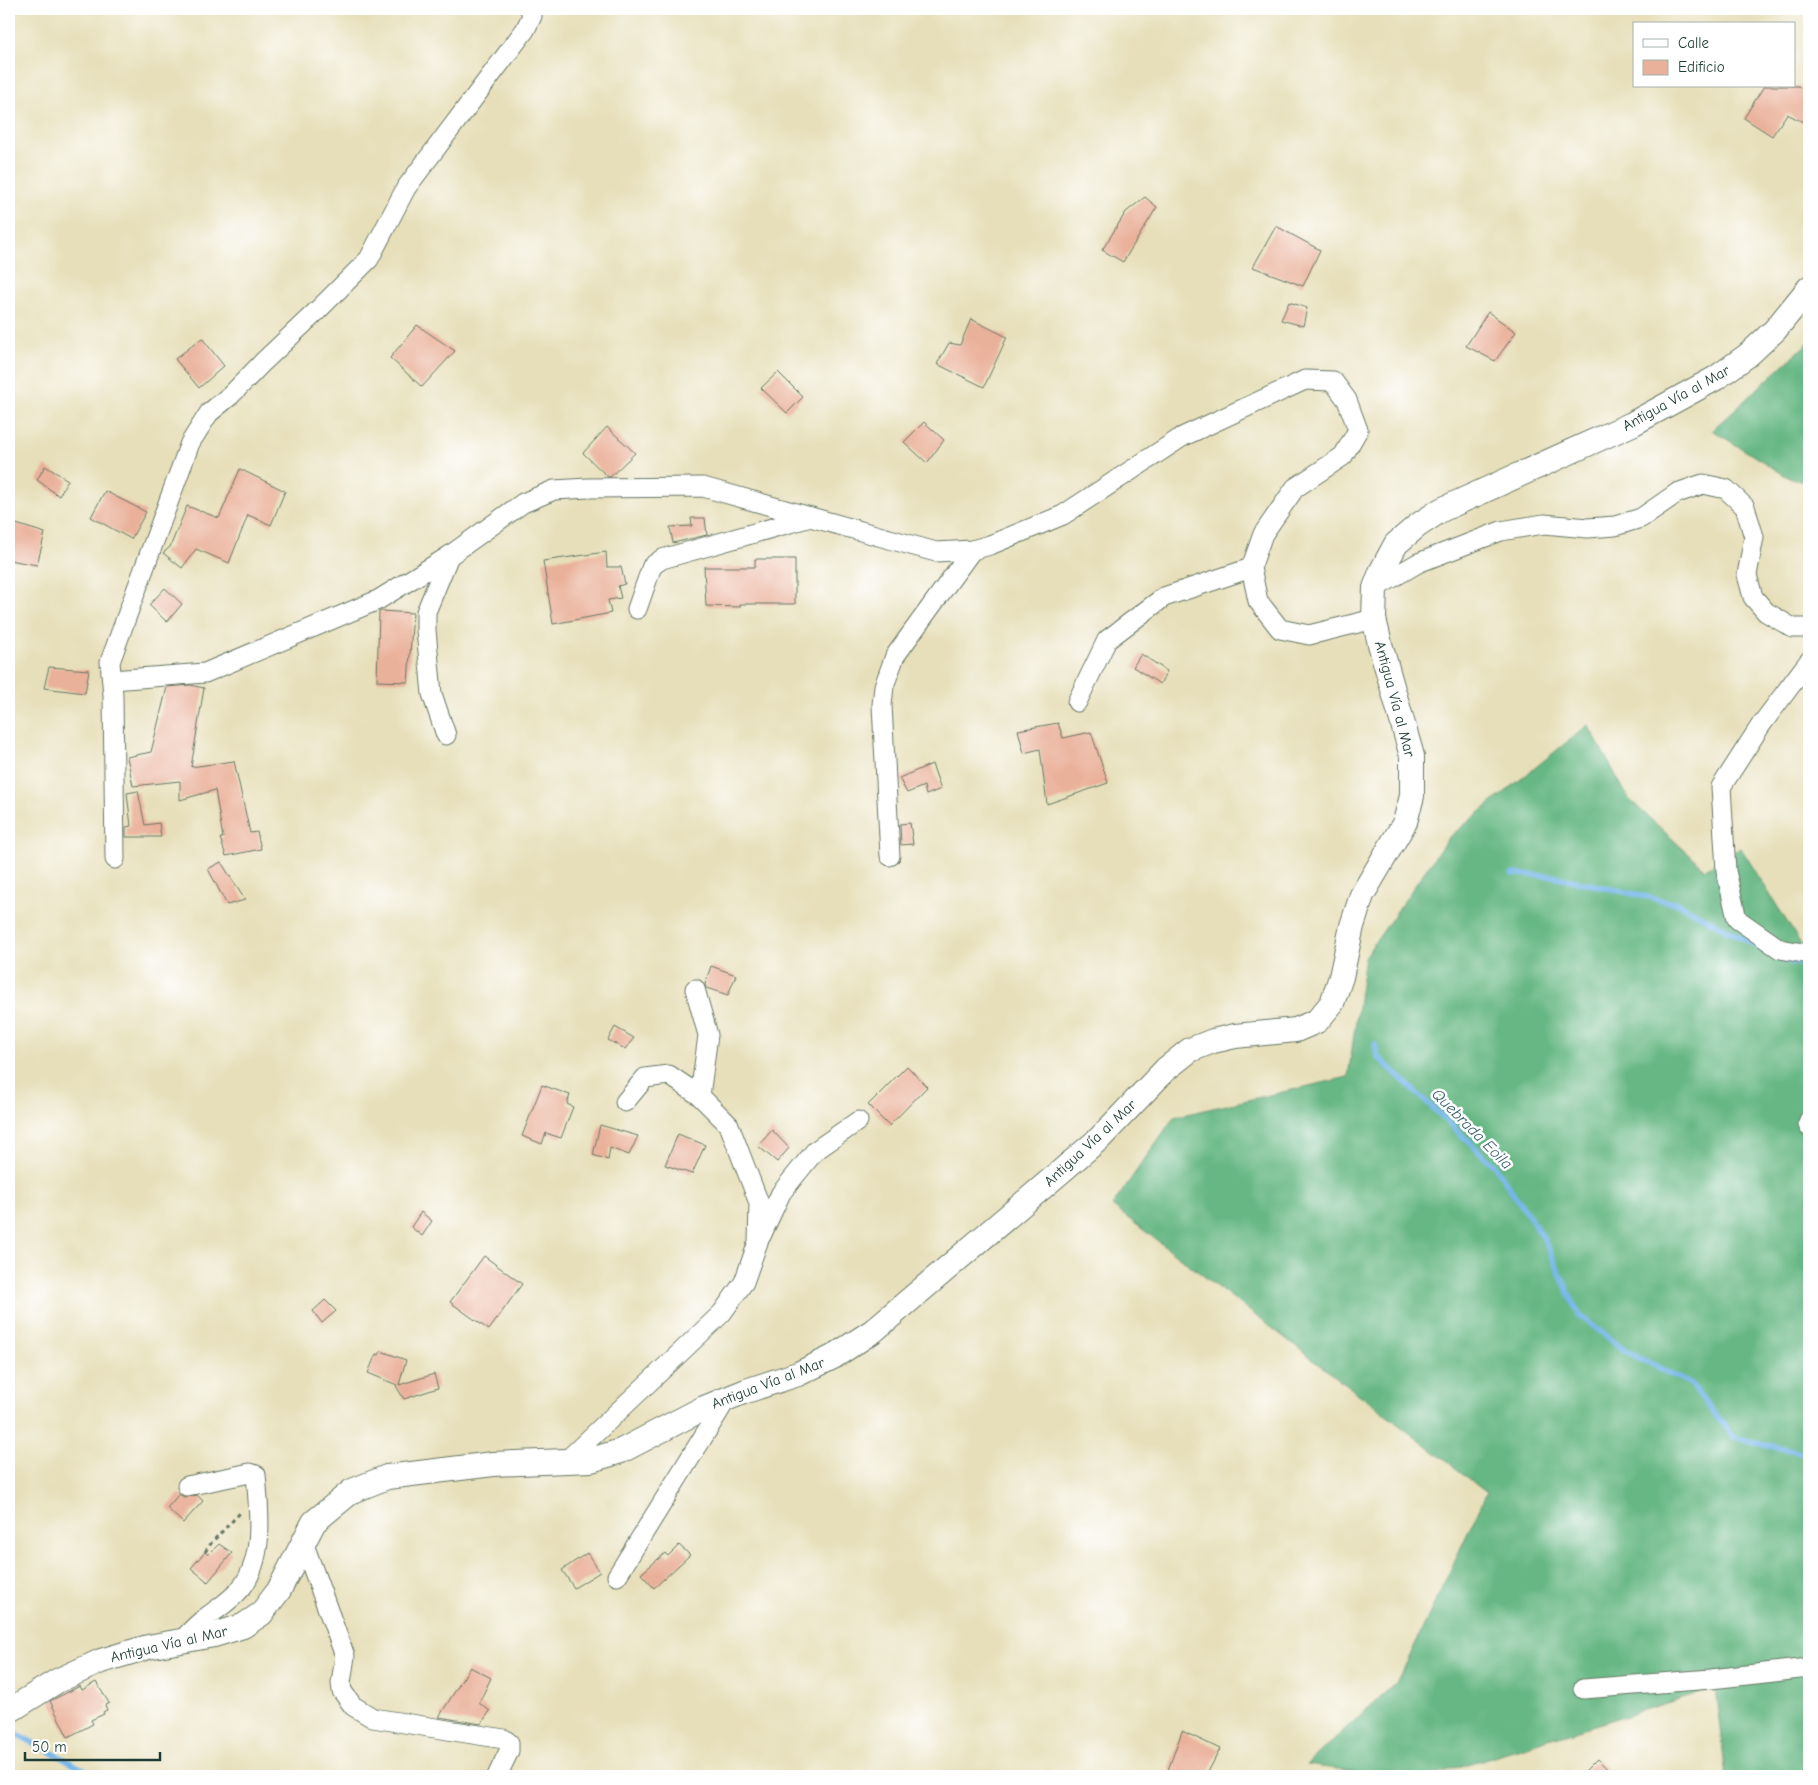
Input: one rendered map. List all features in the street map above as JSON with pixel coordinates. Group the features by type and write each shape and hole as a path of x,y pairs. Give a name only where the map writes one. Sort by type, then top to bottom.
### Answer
{"main road":[{"name":"Antigua Vía al Mar","path":"13,1708 57,1681 101,1660 148,1646 214,1635 243,1626 261,1614 279,1590 314,1522 352,1491 387,1477 493,1464 591,1460 621,1451 704,1408 807,1370 833,1357 873,1331 1100,1138 1166,1069 1190,1050 1213,1041 1234,1036 1296,1030 1317,1021 1332,1003 1341,977 1352,926 1362,895 1405,822 1412,796 1412,756 1374,619 1375,588 1396,544 1417,526 1441,510 1632,424 1716,378 1748,355 1774,330 1809,288"}],"street":[{"path":"115,859 112,680 110,662 190,444 209,413 231,395 369,259 406,188 524,30 532,16 530,9"},
{"path":"112,680 205,673 378,600 449,556 523,503 554,490 703,487 936,552 972,550 990,545 1064,515 1182,437 1305,380 1333,381 1347,400 1358,430 1343,456 1295,488 1263,534 1251,568 1258,601 1280,629 1309,635 1374,619"},
{"path":"1375,588 1418,563 1501,531 1544,524 1588,528 1615,526 1640,518 1677,493 1703,484 1726,489 1745,507 1754,537 1747,575 1753,596 1766,612 1786,624 1793,628 1809,628"},
{"path":"637,609 652,566 662,559 812,517"},
{"path":"890,856 882,705 884,686 895,656 972,550"},
{"path":"446,735 432,694 426,612 449,556"},
{"path":"1077,702 1107,640 1164,596 1251,568"},
{"path":"1809,661 1761,725 1720,788 1726,871 1738,919 1780,948 1809,954"},
{"path":"695,989 708,1035 700,1096"},
{"path":"625,1102 645,1078 669,1075 700,1096 729,1125 759,1203 758,1242"},
{"path":"1809,1120 1809,1127"},
{"path":"565,1462 722,1313 744,1282 758,1242 781,1193 815,1151 858,1121"},
{"path":"617,1576 726,1400"},
{"path":"182,1640 202,1620 229,1600 242,1586 251,1571 257,1551 258,1523 256,1475 250,1473 187,1486"},
{"path":"303,1542 345,1656 341,1683 342,1691 353,1706 373,1718 504,1739 509,1743 509,1751 497,1776"},
{"path":"1583,1689 1711,1679 1809,1668"}],"path":[{"path":"205,1552 235,1517 257,1499"}],"green space":[{"path":"1809,342 1809,484 1786,476 1712,430"},
{"path":"1588,725 1629,799 1705,869 1741,848 1809,957 1809,1776 1726,1776 1715,1688 1429,1776 1392,1776 1306,1765 1398,1681 1487,1492 1112,1206 1174,1117 1348,1077 1365,957 1448,838"}],"building":[{"path":"1798,86 1809,93 1809,125 1787,114 1772,136 1744,118 1763,88 1796,88"},
{"path":"1145,197 1157,207 1123,262 1102,250 1126,212"},
{"path":"1276,226 1320,250 1303,286 1253,267"},
{"path":"1289,302 1307,308 1303,326 1281,320"},
{"path":"1488,312 1516,332 1495,361 1466,346"},
{"path":"971,319 1007,337 984,387 937,364 949,343 960,345"},
{"path":"417,325 455,351 422,387 390,358"},
{"path":"202,338 224,366 199,388 175,359"},
{"path":"778,372 803,397 787,413 761,388"},
{"path":"924,422 944,440 927,463 904,442"},
{"path":"607,427 635,453 610,477 583,453"},
{"path":"45,466 68,480 59,496 37,480"},
{"path":"240,469 285,491 271,525 248,515 229,563 196,549 182,568 163,553 170,547 187,506 219,518"},
{"path":"105,491 146,512 131,539 91,517"},
{"path":"691,518 705,518 707,535 673,543 670,527 692,526"},
{"path":"13,523 45,533 37,565 9,560 9,530"},
{"path":"606,552 607,567 621,567 625,584 618,586 621,598 608,600 611,613 553,624 543,561"},
{"path":"755,559 795,559 795,604 740,604 740,607 706,606 704,567 755,567"},
{"path":"165,588 182,604 167,622 149,605"},
{"path":"379,612 413,613 408,682 377,681"},
{"path":"1141,654 1167,671 1160,684 1133,667"},
{"path":"49,667 89,670 85,693 44,688"},
{"path":"190,685 204,688 191,767 234,761 250,833 257,832 261,849 226,856 220,838 223,838 215,790 180,800 180,781 133,786 127,757 151,752 167,687"},
{"path":"1058,723 1063,738 1091,732 1108,783 1047,804 1040,749 1024,753 1018,730"},
{"path":"932,764 941,789 926,795 924,786 907,793 899,778"},
{"path":"138,791 145,825 159,823 161,837 126,837 126,827 131,826 127,793"},
{"path":"910,823 913,844 901,845 900,824"},
{"path":"221,862 245,900 227,905 208,869"},
{"path":"711,966 736,975 728,995 706,988 705,984"},
{"path":"615,1027 634,1038 625,1049 608,1040"},
{"path":"907,1066 927,1087 889,1126 868,1105"},
{"path":"542,1085 570,1095 567,1104 573,1107 561,1138 546,1133 542,1144 522,1136"},
{"path":"600,1125 638,1136 629,1155 610,1148 608,1160 593,1155"},
{"path":"772,1130 789,1148 777,1162 758,1146"},
{"path":"678,1134 705,1145 692,1174 665,1165"},
{"path":"421,1212 432,1221 422,1236 411,1227"},
{"path":"484,1256 522,1284 489,1330 450,1302"},
{"path":"325,1300 336,1311 322,1323 313,1311"},
{"path":"381,1351 406,1360 399,1385 434,1374 438,1388 404,1399 397,1385 368,1373 376,1354 379,1355"},
{"path":"179,1494 184,1497 197,1495 203,1501 183,1523 167,1508"},
{"path":"219,1544 232,1553 208,1582 191,1568 205,1552 208,1555"},
{"path":"679,1545 690,1555 654,1588 641,1574 665,1553 668,1556"},
{"path":"587,1553 600,1572 574,1588 562,1570"},
{"path":"470,1667 491,1678 479,1703 490,1711 481,1724 439,1717"},
{"path":"96,1682 109,1703 105,1705 107,1710 103,1712 104,1714 91,1720 93,1724 68,1737 50,1701 80,1686 82,1690"},
{"path":"1182,1731 1220,1749 1206,1776 1180,1776 1168,1770"},
{"path":"1597,1759 1615,1776 1580,1776"}],"waterway":[{"path":"1512,874 1553,876 1679,904 1783,960 1809,966"},
{"name":"Quebrada Eoila","path":"1375,1044 1377,1056 1495,1166 1543,1237 1579,1315 1624,1350 1691,1384 1733,1437 1809,1454"},
{"path":"9,1730 77,1766 101,1776"}]}
